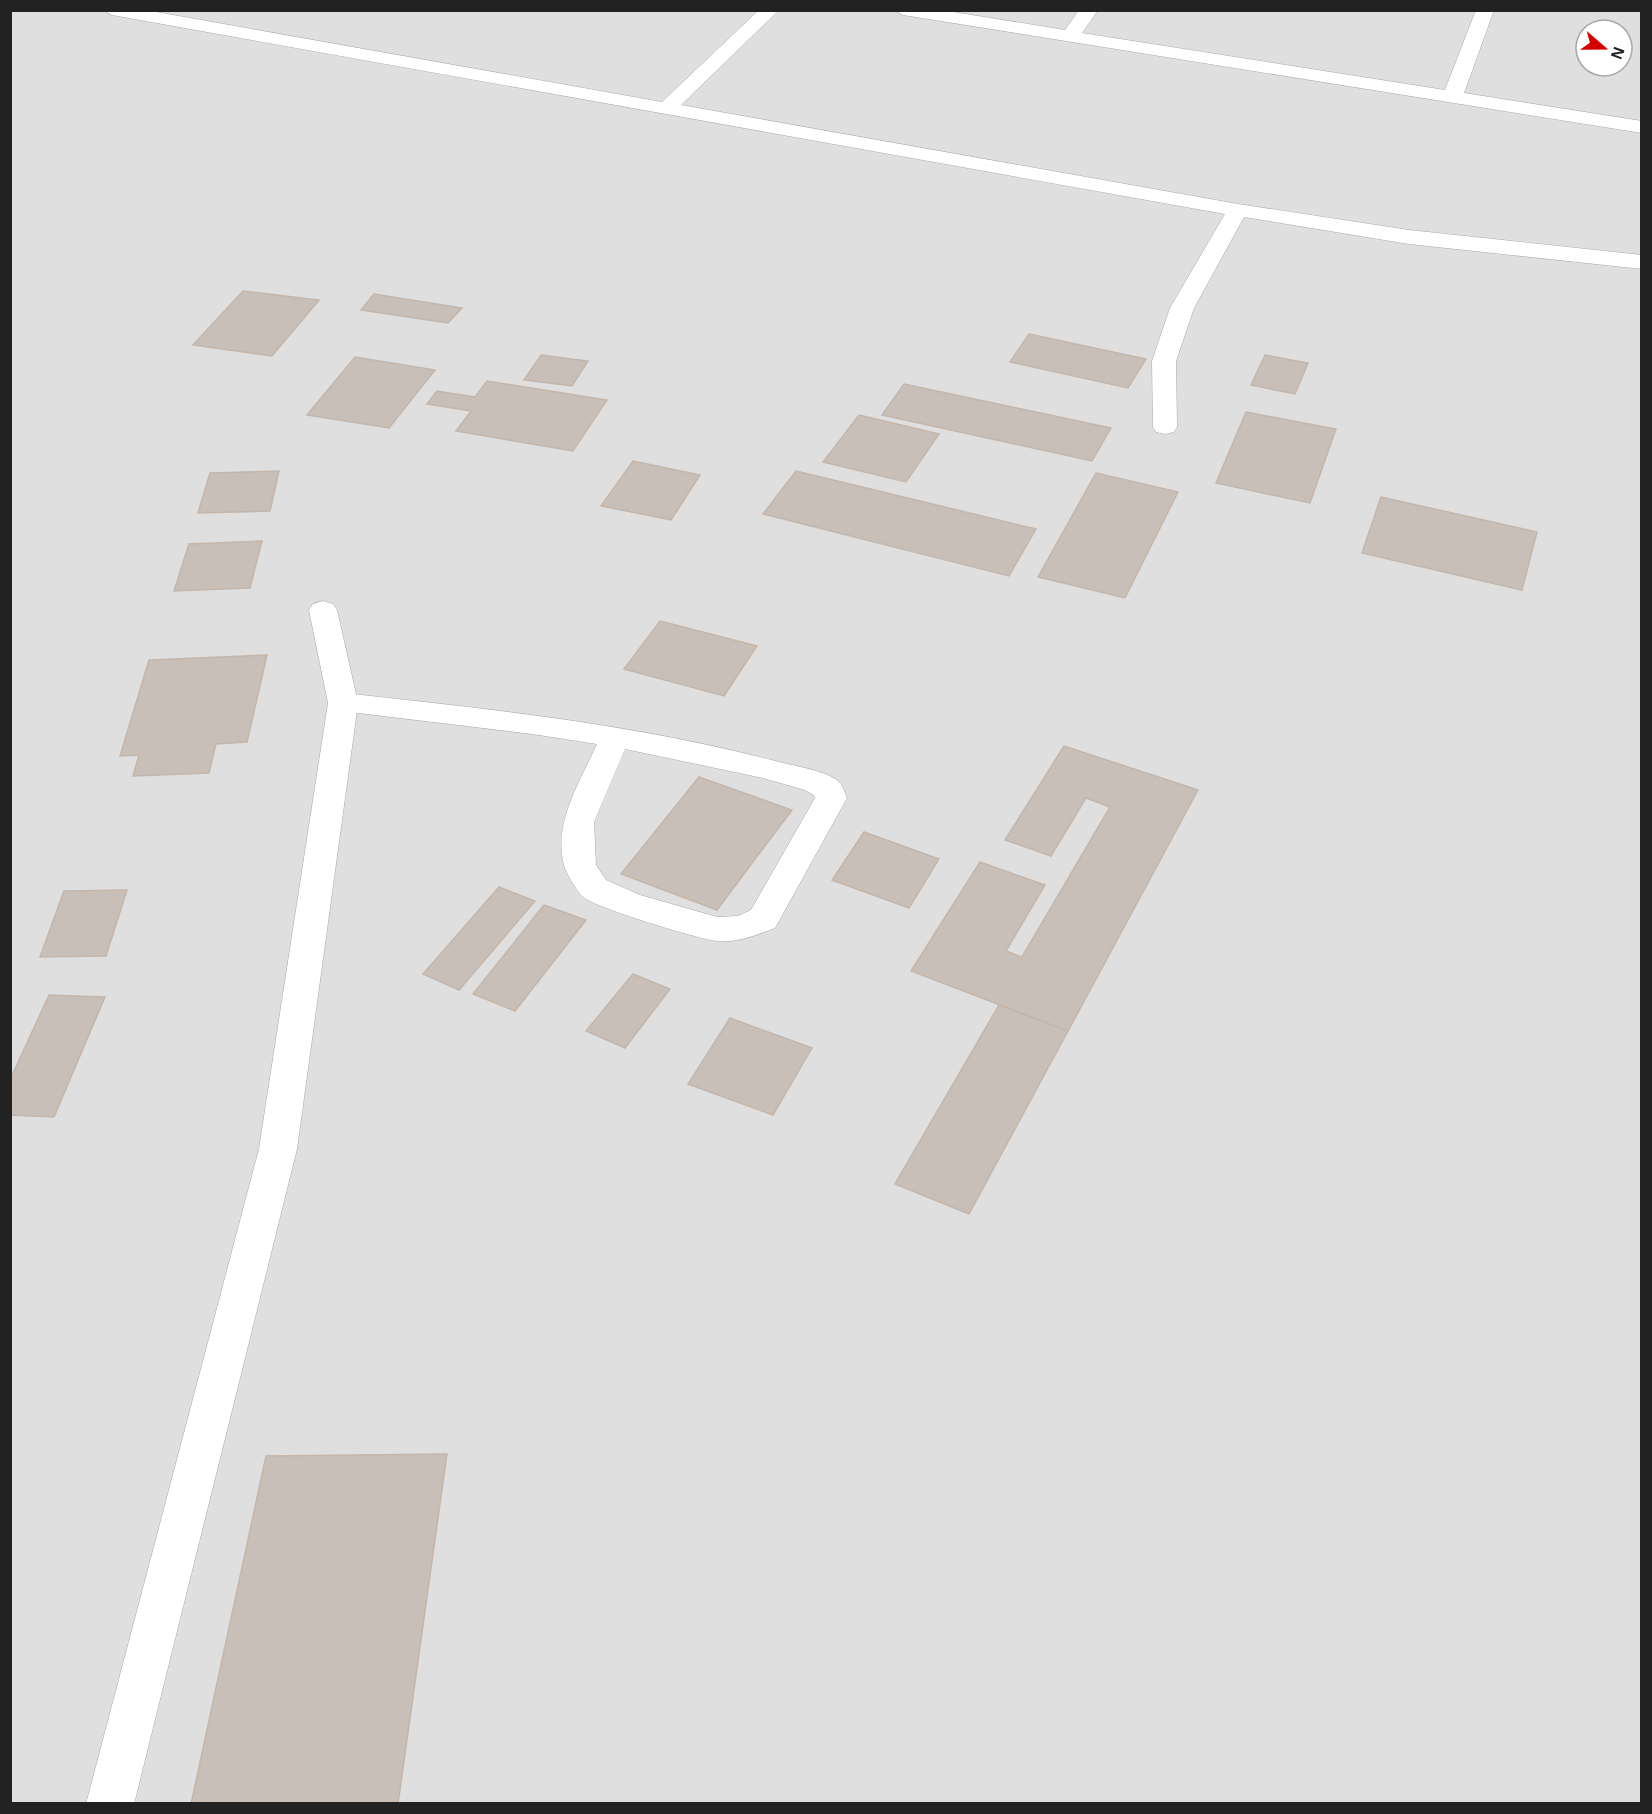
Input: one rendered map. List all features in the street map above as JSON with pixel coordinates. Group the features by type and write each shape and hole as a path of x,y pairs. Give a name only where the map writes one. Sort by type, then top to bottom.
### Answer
{"street":[{"path":"112,10 1238,210 1409,237 1641,262"},
{"path":"668,108 770,10"},
{"path":"903,10 1641,127"},
{"path":"1069,37 1089,10"},
{"path":"1452,98 1485,10"},
{"path":"1165,427 1164,361 1178,318 1238,210"},
{"path":"110,1803 278,1149 342,703 323,610"},
{"path":"342,703 532,724 615,737 763,768 815,782 828,789 831,798 763,919 741,928 717,929 630,904 594,888 580,866 578,822 615,737"}],"shaded area":[{"path":"11,11 1641,11 1641,1803 11,1803"}],"building":[{"path":"243,291 319,300 272,356 193,345"},
{"path":"374,294 462,308 448,323 361,310"},
{"path":"1029,334 1146,359 1128,388 1010,362"},
{"path":"541,355 588,361 572,386 524,380"},
{"path":"1265,355 1308,363 1295,394 1251,385"},
{"path":"355,357 435,370 389,428 307,415"},
{"path":"487,381 607,400 573,451 456,431 471,411 427,404 437,391 475,397"},
{"path":"904,384 1111,428 1092,461 882,415"},
{"path":"1246,412 1336,429 1310,503 1216,483"},
{"path":"859,415 939,434 906,482 823,462"},
{"path":"633,461 700,475 671,520 601,506"},
{"path":"279,471 270,511 198,513 210,473"},
{"path":"796,471 1036,529 1009,576 763,514"},
{"path":"1096,473 1178,492 1125,598 1038,577"},
{"path":"1381,497 1537,532 1522,590 1362,553"},
{"path":"262,541 250,588 174,591 189,544"},
{"path":"660,621 757,646 724,696 624,669"},
{"path":"267,655 247,742 216,744 209,773 133,776 139,755 120,756 149,660"},
{"path":"1064,746 1198,790 1068,1031 911,971 980,862 1045,885 1006,951 1022,957 1110,807 1086,798 1051,856 1005,840"},
{"path":"699,777 792,810 717,910 621,874"},
{"path":"864,832 939,859 909,908 832,880"},
{"path":"499,887 535,901 459,990 423,974"},
{"path":"127,890 106,956 40,957 64,891"},
{"path":"544,905 586,920 515,1011 473,994"},
{"path":"633,974 670,989 625,1048 586,1031"},
{"path":"49,995 105,997 54,1117 10,1115 10,1080"},
{"path":"999,1005 1068,1031 969,1214 895,1184"},
{"path":"730,1018 812,1048 773,1115 688,1084"},
{"path":"447,1454 398,1804 191,1804 266,1456"}]}
